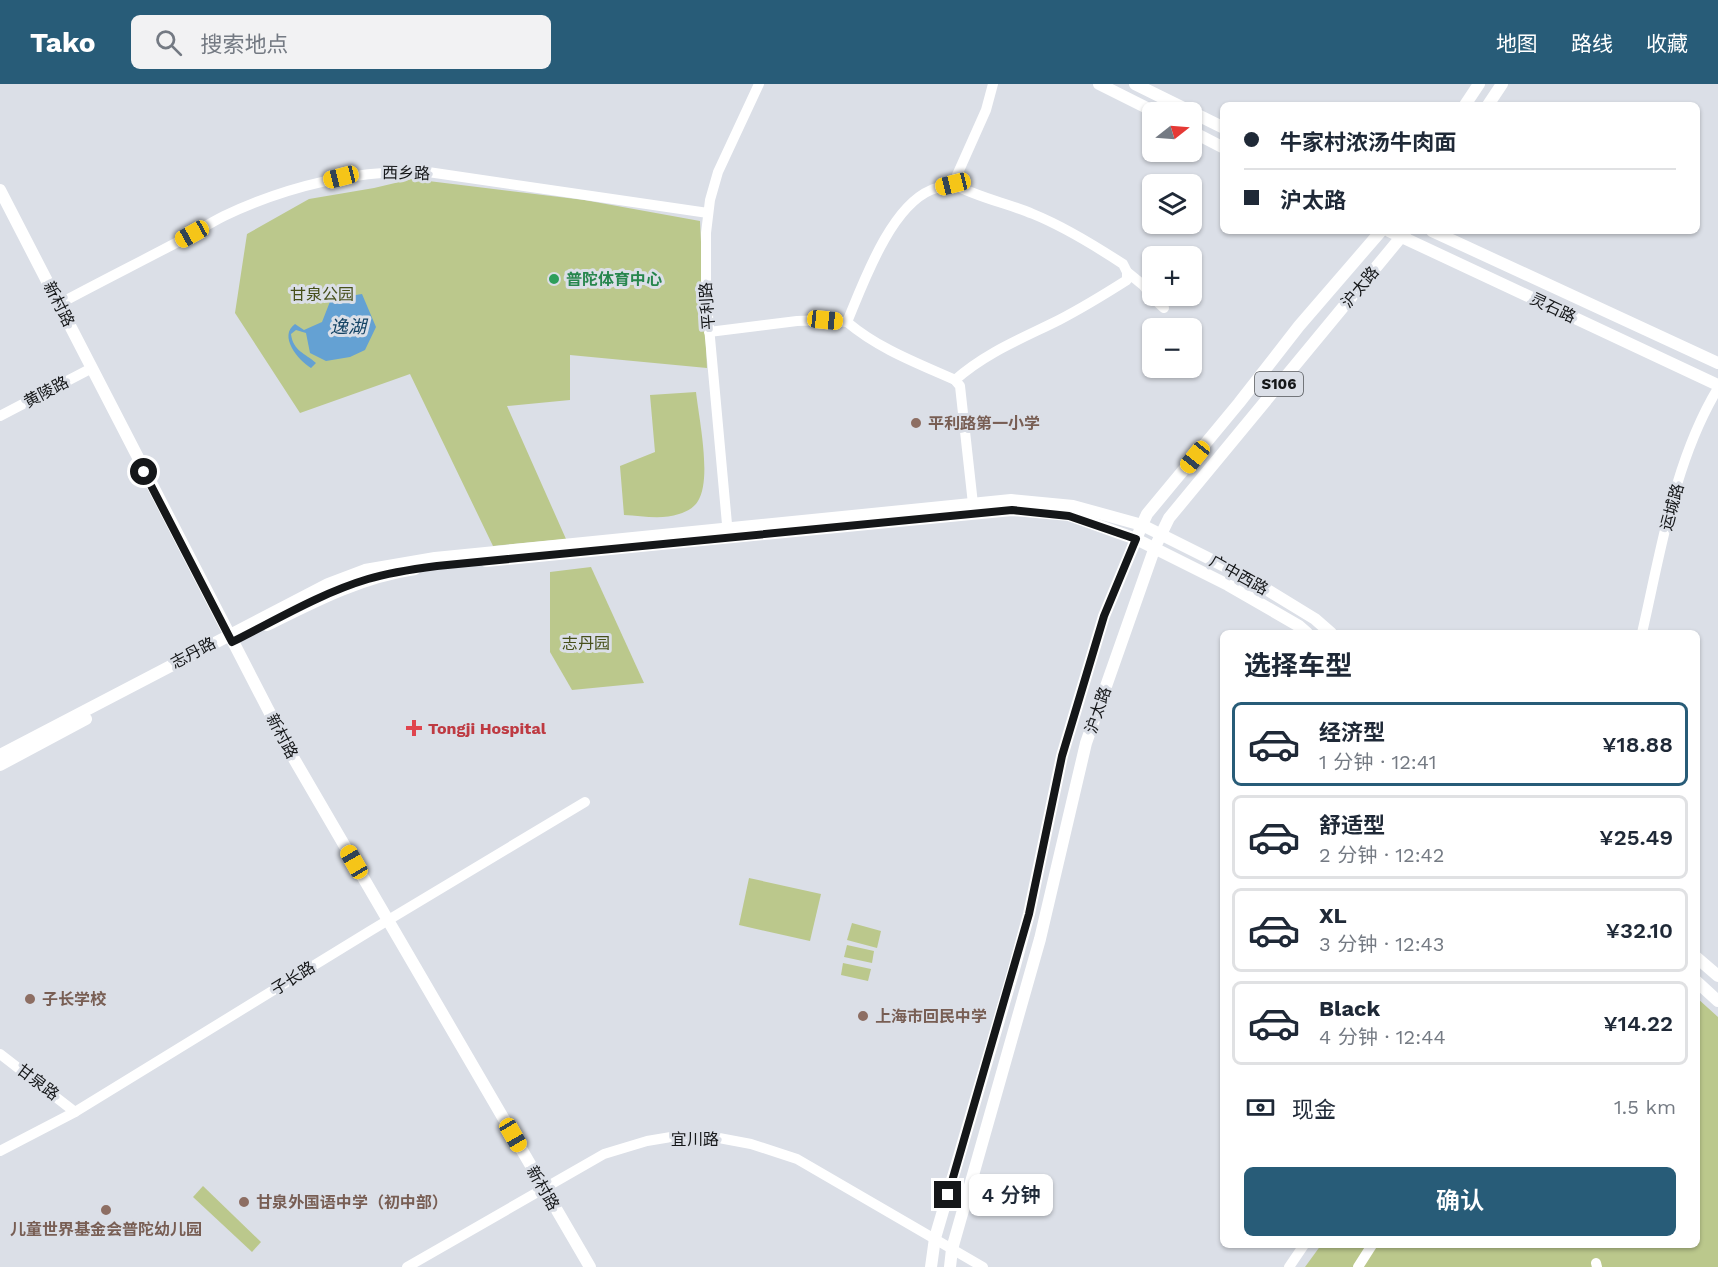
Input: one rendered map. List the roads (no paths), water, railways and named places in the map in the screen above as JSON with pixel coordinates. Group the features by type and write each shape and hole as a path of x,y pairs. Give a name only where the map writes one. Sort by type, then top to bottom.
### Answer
{"main road":[{"path":"1099,84 1142,106"},
{"path":"1135,84 1220,126"},
{"path":"1467,102 1479,84"},
{"path":"1490,102 1502,84"},
{"path":"1202,136 1220,146"},
{"name":"新村路","path":"1,193 290,752 590,1267"},
{"name":"沪太路","path":"931,1267 935,1238 1026,925 1062,756 1104,616 1142,525 1147,514 1232,412 1299,326 1378,234"},
{"name":"灵石路","path":"1438,234 1718,363"},
{"name":"沪太路","path":"950,1267 952,1249 1040,939 1086,743 1155,547 1169,518 1404,235"},
{"name":"灵石路","path":"1404,235 1718,386"},
{"name":"志丹路","path":"0,755 231,638 332,592 368,579 405,570 1011,500 1073,506 1142,525"},
{"name":"志丹路","path":"728,534 1012,510 1069,516 1136,539"},
{"name":"广中西路","path":"1142,525 1248,578 1315,619 1328,630"},
{"name":"广中西路","path":"1136,539 1228,585 1304,630"},
{"name":"志丹路","path":"0,765 231,638"},
{"path":"1700,960 1718,976"},
{"path":"1700,985 1718,1001"}],"street":[{"name":"平利路","path":"728,534 709,332 705,263 708,213 718,172 759,84"},
{"path":"953,184 986,111 993,84"},
{"name":"西乡路","path":"58,304 225,215 314,184 370,173 428,172 708,213"},
{"path":"847,322 886,237 907,207 930,191 953,184 973,195 1032,213 1068,230 1124,264 1127,272 1126,280 1061,319 999,348 975,363 955,380"},
{"path":"1127,272 1143,285 1164,308"},
{"path":"709,332 797,321 847,322 864,336 888,349 955,380 960,386 973,504"},
{"name":"黄陵路","path":"0,416 92,368"},
{"name":"运城路","path":"1643,630 1674,491 1696,433 1718,386"},
{"name":"子长路","path":"0,1151 75,1112 387,920 585,802"},
{"name":"甘泉路","path":"0,1054 75,1112"},
{"name":"宜川路","path":"407,1267 604,1154 631,1145 677,1136 719,1138 766,1147 797,1159 983,1267"},
{"path":"1289,1267 1302,1248"},
{"path":"1358,1267 1370,1248"}],"water":[{"name":"逸湖","path":"362,294 376,327 365,350 350,357 326,361 310,353 306,333 296,330 291,334 294,344 300,351 316,363 311,368 292,348 288,335 290,329 295,324 304,330 322,322 331,299"}],"place":[{"name":"普陀体育中心","path":"554,279"},
{"name":"平利路第一小学","path":"916,423"},
{"name":"Tongji Hospital","path":"414,728"},
{"name":"子长学校","path":"30,999"},
{"name":"上海市回民中学","path":"863,1016"},
{"name":"甘泉外国语中学（初中部）","path":"244,1202"},
{"name":"儿童世界基金会普陀幼儿园","path":"106,1210"}],"park label":[{"name":"甘泉公园","path":"322,294"},
{"name":"志丹园","path":"586,643"}]}
